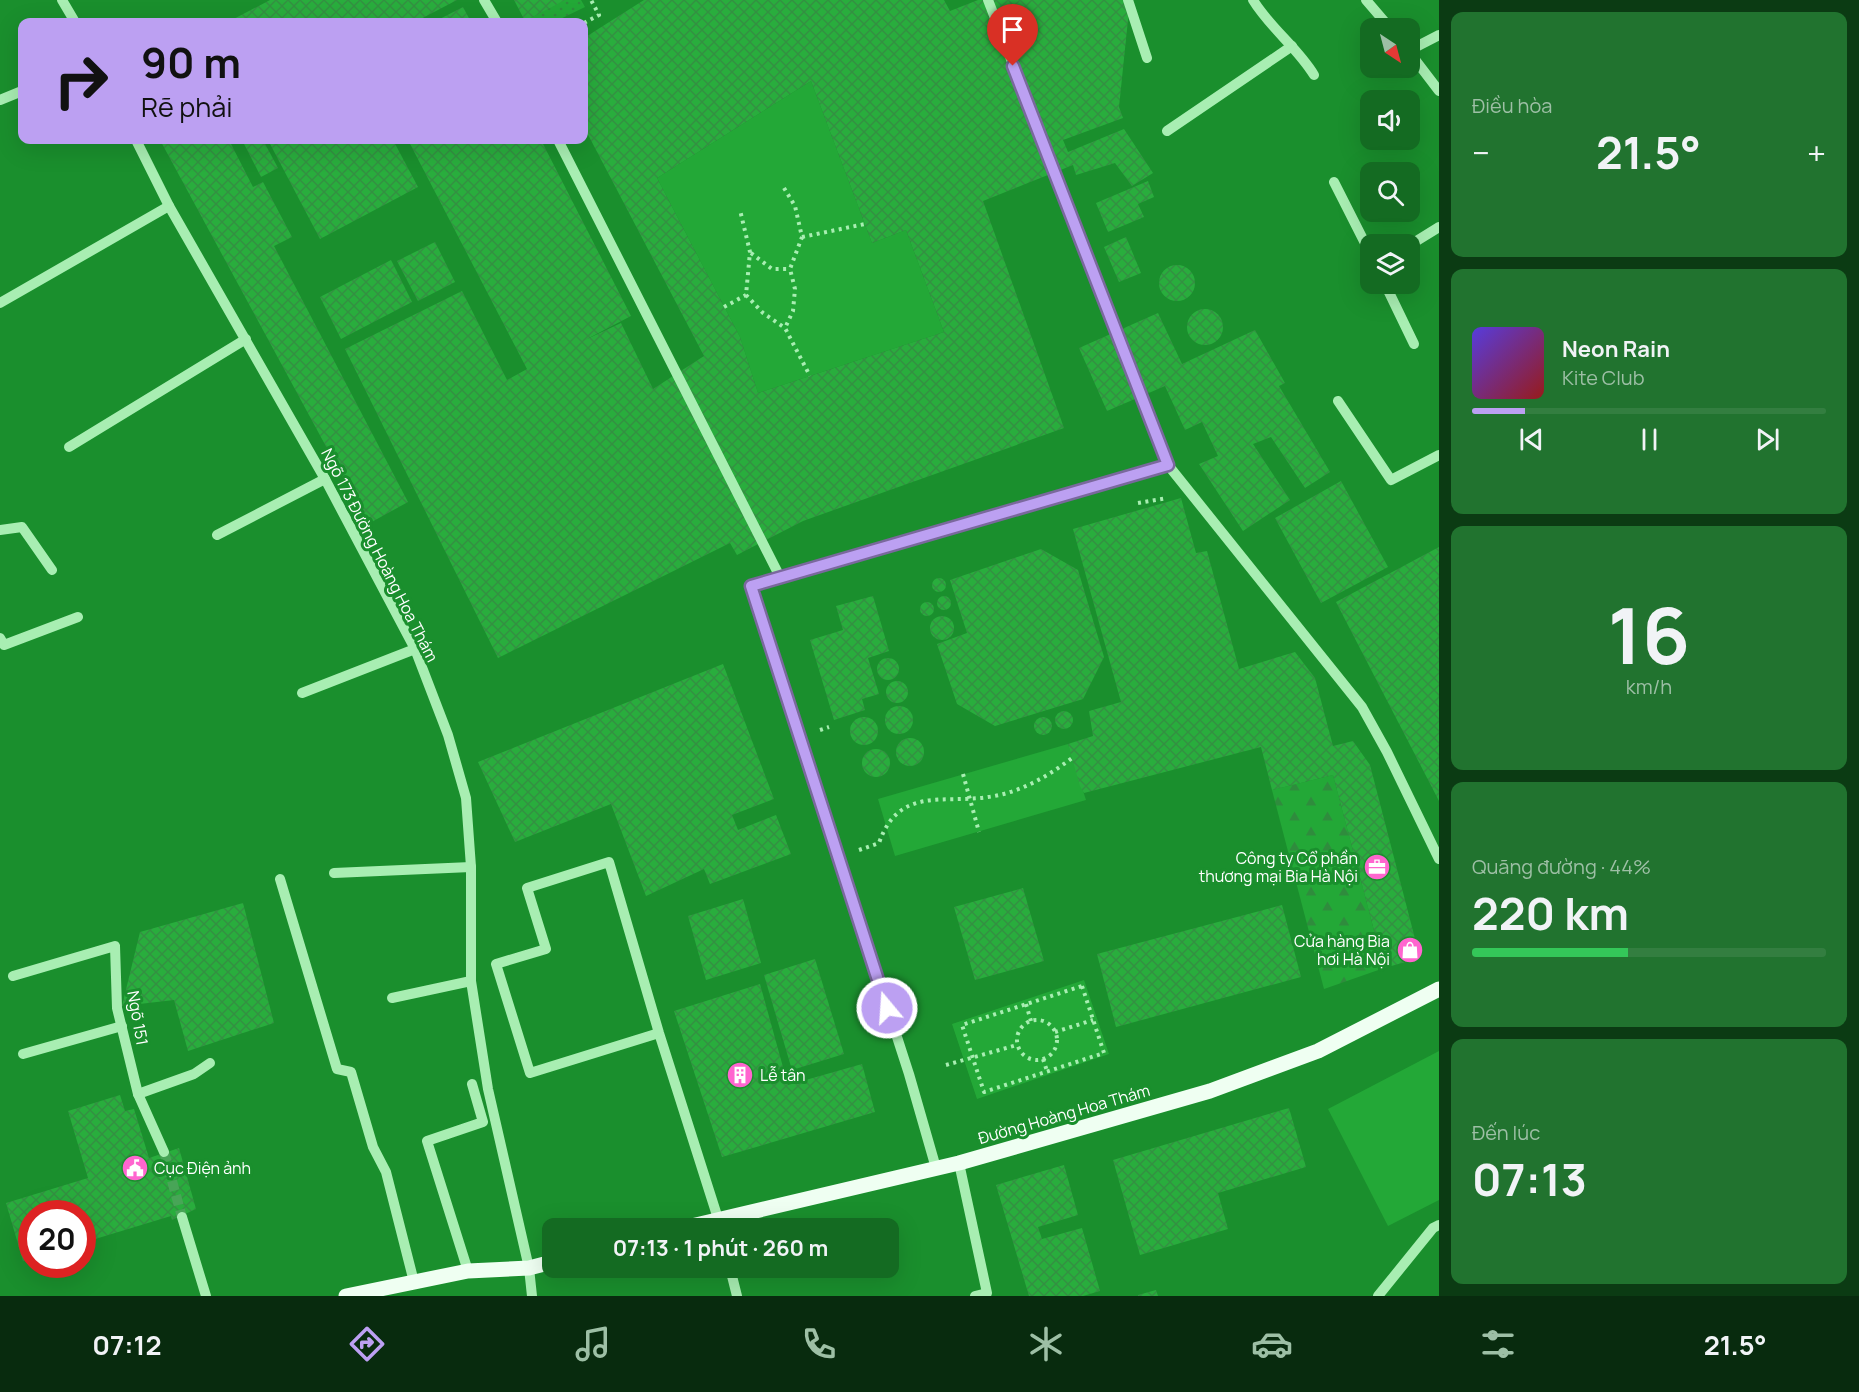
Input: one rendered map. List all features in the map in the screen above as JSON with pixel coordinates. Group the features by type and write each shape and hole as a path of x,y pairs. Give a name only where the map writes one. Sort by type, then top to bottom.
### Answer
{"main road":[{"name":"Đường Hoàng Hoa Thám","path":"743,1218 959,1162 1210,1091 1318,1051 1439,989"},
{"path":"346,1296 468,1271 529,1268 542,1265"}],"street":[{"path":"62,0 73,18"},
{"path":"484,0 495,18"},
{"path":"988,0 1168,465 1362,707 1387,752 1439,860"},
{"path":"1128,0 1147,58"},
{"path":"1253,0 1261,13 1292,46 1314,75"},
{"path":"1366,0 1381,18"},
{"path":"1420,46 1439,35"},
{"path":"1167,131 1292,46"},
{"path":"1420,66 1439,92"},
{"path":"0,100 18,93"},
{"name":"Ngõ 173 Đường Hoàng Hoa Thám","path":"138,144 170,206 325,479 415,649 448,735 466,798 471,867 471,981 488,1089 529,1268 532,1296"},
{"path":"560,144 780,577"},
{"path":"1334,182 1360,234"},
{"path":"0,303 170,206"},
{"path":"1420,238 1439,226"},
{"path":"1390,294 1414,344"},
{"path":"69,447 246,339"},
{"path":"1338,401 1391,480 1439,454"},
{"path":"936,1168 909,1074 751,586 1168,465"},
{"path":"217,535 325,479"},
{"path":"0,530 22,527 52,570"},
{"path":"0,638 4,645 78,617"},
{"path":"302,693 415,649"},
{"path":"658,1033 530,1073 496,964 546,949 527,888 609,862 658,1033 718,1218"},
{"path":"334,873 471,867"},
{"path":"280,879 337,1069 351,1072 373,1147 386,1172 414,1282"},
{"name":"Ngõ 151","path":"13,976 115,946 117,1008 138,1094 164,1152"},
{"path":"392,998 471,981"},
{"path":"23,1054 122,1026"},
{"path":"138,1094 195,1074 210,1063"},
{"path":"468,1271 426,1141 483,1122 472,1084"},
{"path":"959,1162 987,1293 975,1296"},
{"path":"182,1216 206,1296"},
{"path":"1378,1296 1433,1228 1439,1225"},
{"path":"732,1278 737,1296"}],"path":[{"path":"588,21 599,15 591,0"},
{"path":"784,188 795,206 801,237 790,269 795,289 792,311 784,328"},
{"path":"740,210 750,252 746,295 763,313 784,328 810,376"},
{"path":"801,237 865,224"},
{"path":"750,252 756,259 772,269 790,269"},
{"path":"724,307 746,295"},
{"path":"879,843 886,824 919,800 987,797 1012,792 1034,783 1072,758"},
{"path":"963,774 979,832"},
{"path":"1082,986 1093,1020 1104,1053 984,1092 962,1024 1082,986"},
{"path":"1026,1004 1031,1021"},
{"path":"1055,1032 1093,1020"},
{"path":"1031,1021 1046,1022 1055,1032 1056,1045 1049,1056 1030,1060 1020,1052 1017,1045 1018,1033 1031,1021"},
{"path":"946,1065 1017,1045"},
{"path":"1043,1059 1047,1071"}],"green space":[{"path":"563,0 581,0 585,7 562,18 530,18"},
{"path":"811,81 872,243 906,230 944,332 758,393 740,337 657,178"},
{"path":"1068,744 1086,800 895,856 878,799"},
{"path":"1333,775 1384,968 1324,989 1272,790"},
{"path":"1084,980 1109,1054 977,1099 952,1024"},
{"path":"1439,1051 1439,1200 1388,1226 1328,1109"}],"building":[{"path":"270,0 457,0 423,18 236,18"},
{"path":"514,0 565,0 531,18 523,18"},
{"path":"644,0 944,0 950,11 978,0 1123,0 1129,10 1119,107 1123,118 1063,140 1068,152 1124,129 1153,173 1132,186 1115,163 1076,175 1073,165 983,201 1064,428 803,521 737,555 730,543 498,658 345,349 462,291 507,380 527,369 410,144 543,144 631,316 585,340 621,323 653,389 704,356 588,135 588,35","holes":["811,81 872,243 906,230 944,332 758,393 740,337 657,178"]},
{"path":"463,7 469,18 442,18"},
{"path":"162,144 231,144 253,187 263,182 292,237 274,246 408,502 368,524"},
{"path":"244,144 265,144 278,168 261,177"},
{"path":"270,144 395,144 418,187 320,239"},
{"path":"1148,181 1154,197 1138,204 1144,217 1108,232 1096,203"},
{"path":"1126,237 1141,273 1119,282 1104,247"},
{"path":"435,242 455,282 418,301 397,261"},
{"path":"391,260 412,302 341,339 320,297"},
{"path":"1177,265 1190,270 1195,283 1190,296 1177,301 1164,296 1159,283 1164,270"},
{"path":"1205,309 1218,314 1223,327 1218,340 1205,345 1192,340 1187,327 1192,314"},
{"path":"1158,313 1182,364 1255,330 1285,383 1279,386 1330,472 1305,488 1271,437 1253,444 1290,500 1243,531 1199,464 1218,456 1202,422 1185,430 1165,386 1107,411 1079,348"},
{"path":"1341,481 1388,567 1321,603 1275,518"},
{"path":"1181,498 1196,553 1207,551 1239,669 1295,652 1315,678 1333,746 1353,741 1370,765 1420,958 1384,968 1333,775 1272,790 1261,747 1084,793 1080,786 1068,744 1093,736 1089,711 1121,702 1073,529"},
{"path":"1439,547 1439,801 1336,602"},
{"path":"1041,549 1078,570 1104,657 1083,699 995,726 957,704 937,644 967,633 950,580"},
{"path":"939,578 944,580 946,585 944,590 939,592 934,590 932,585 934,580"},
{"path":"873,596 889,651 868,658 879,694 862,699 865,710 834,720 810,640 843,630 836,606"},
{"path":"941,596 947,596 951,603 947,610 941,610 937,606 937,600"},
{"path":"924,602 930,602 934,609 930,616 924,616 920,612 920,606"},
{"path":"942,616 951,619 954,628 951,637 942,640 933,637 930,628 933,619"},
{"path":"888,658 896,661 899,669 896,677 888,680 880,677 877,669 880,661"},
{"path":"723,664 774,799 732,815 738,830 776,815 791,854 710,884 704,869 646,896 611,804 515,842 478,762"},
{"path":"897,681 905,684 908,692 905,700 897,703 889,700 886,692 889,684"},
{"path":"899,706 909,710 913,720 909,730 899,734 889,730 885,720 889,710"},
{"path":"1060,711 1068,711 1073,716 1071,727 1060,729 1055,724 1055,716"},
{"path":"864,717 874,721 878,731 874,741 864,745 854,741 850,731 854,721"},
{"path":"1039,717 1047,717 1052,722 1050,733 1039,735 1034,730 1034,722"},
{"path":"910,738 920,742 924,752 920,762 910,766 900,762 896,752 900,742"},
{"path":"876,749 886,753 890,763 886,773 876,777 866,773 862,763 866,753"},
{"path":"1023,888 1044,961 975,980 954,907"},
{"path":"743,899 761,963 706,980 688,916"},
{"path":"243,903 274,1023 188,1051 174,1000 122,1006 140,932"},
{"path":"1282,905 1301,977 1116,1027 1097,954"},
{"path":"815,959 844,1054 792,1070 764,975"},
{"name":"Lễ tân","path":"760,984 788,1085 862,1064 875,1112 722,1157 674,1011"},
{"name":"Cục Điện ảnh","path":"120,1095 125,1111 134,1109 149,1158 179,1148 196,1209 172,1220 171,1216 96,1239 96,1200 18,1200 18,1244 6,1203 88,1178 68,1111"},
{"path":"1289,1108 1306,1167 1218,1193 1228,1229 1140,1255 1113,1160"},
{"path":"1064,1165 1078,1215 1038,1227 1042,1239 1082,1228 1100,1291 1083,1296 1029,1296 996,1185"},
{"path":"1156,1290 1158,1296 1138,1296 1138,1295"}],"tunnel":[{"path":"164,1152 182,1217"}],"place":[{"name":"Công ty Cổ phần thương mại Bia Hà Nội","path":"1377,867"},
{"name":"Cửa hàng Bia hơi Hà Nội","path":"1410,950"},
{"name":"Lễ tân","path":"740,1075"},
{"name":"Cục Điện ảnh","path":"135,1168"}],"route":[{"path":"887,1008 751,586 1168,465 1013,66"}]}
